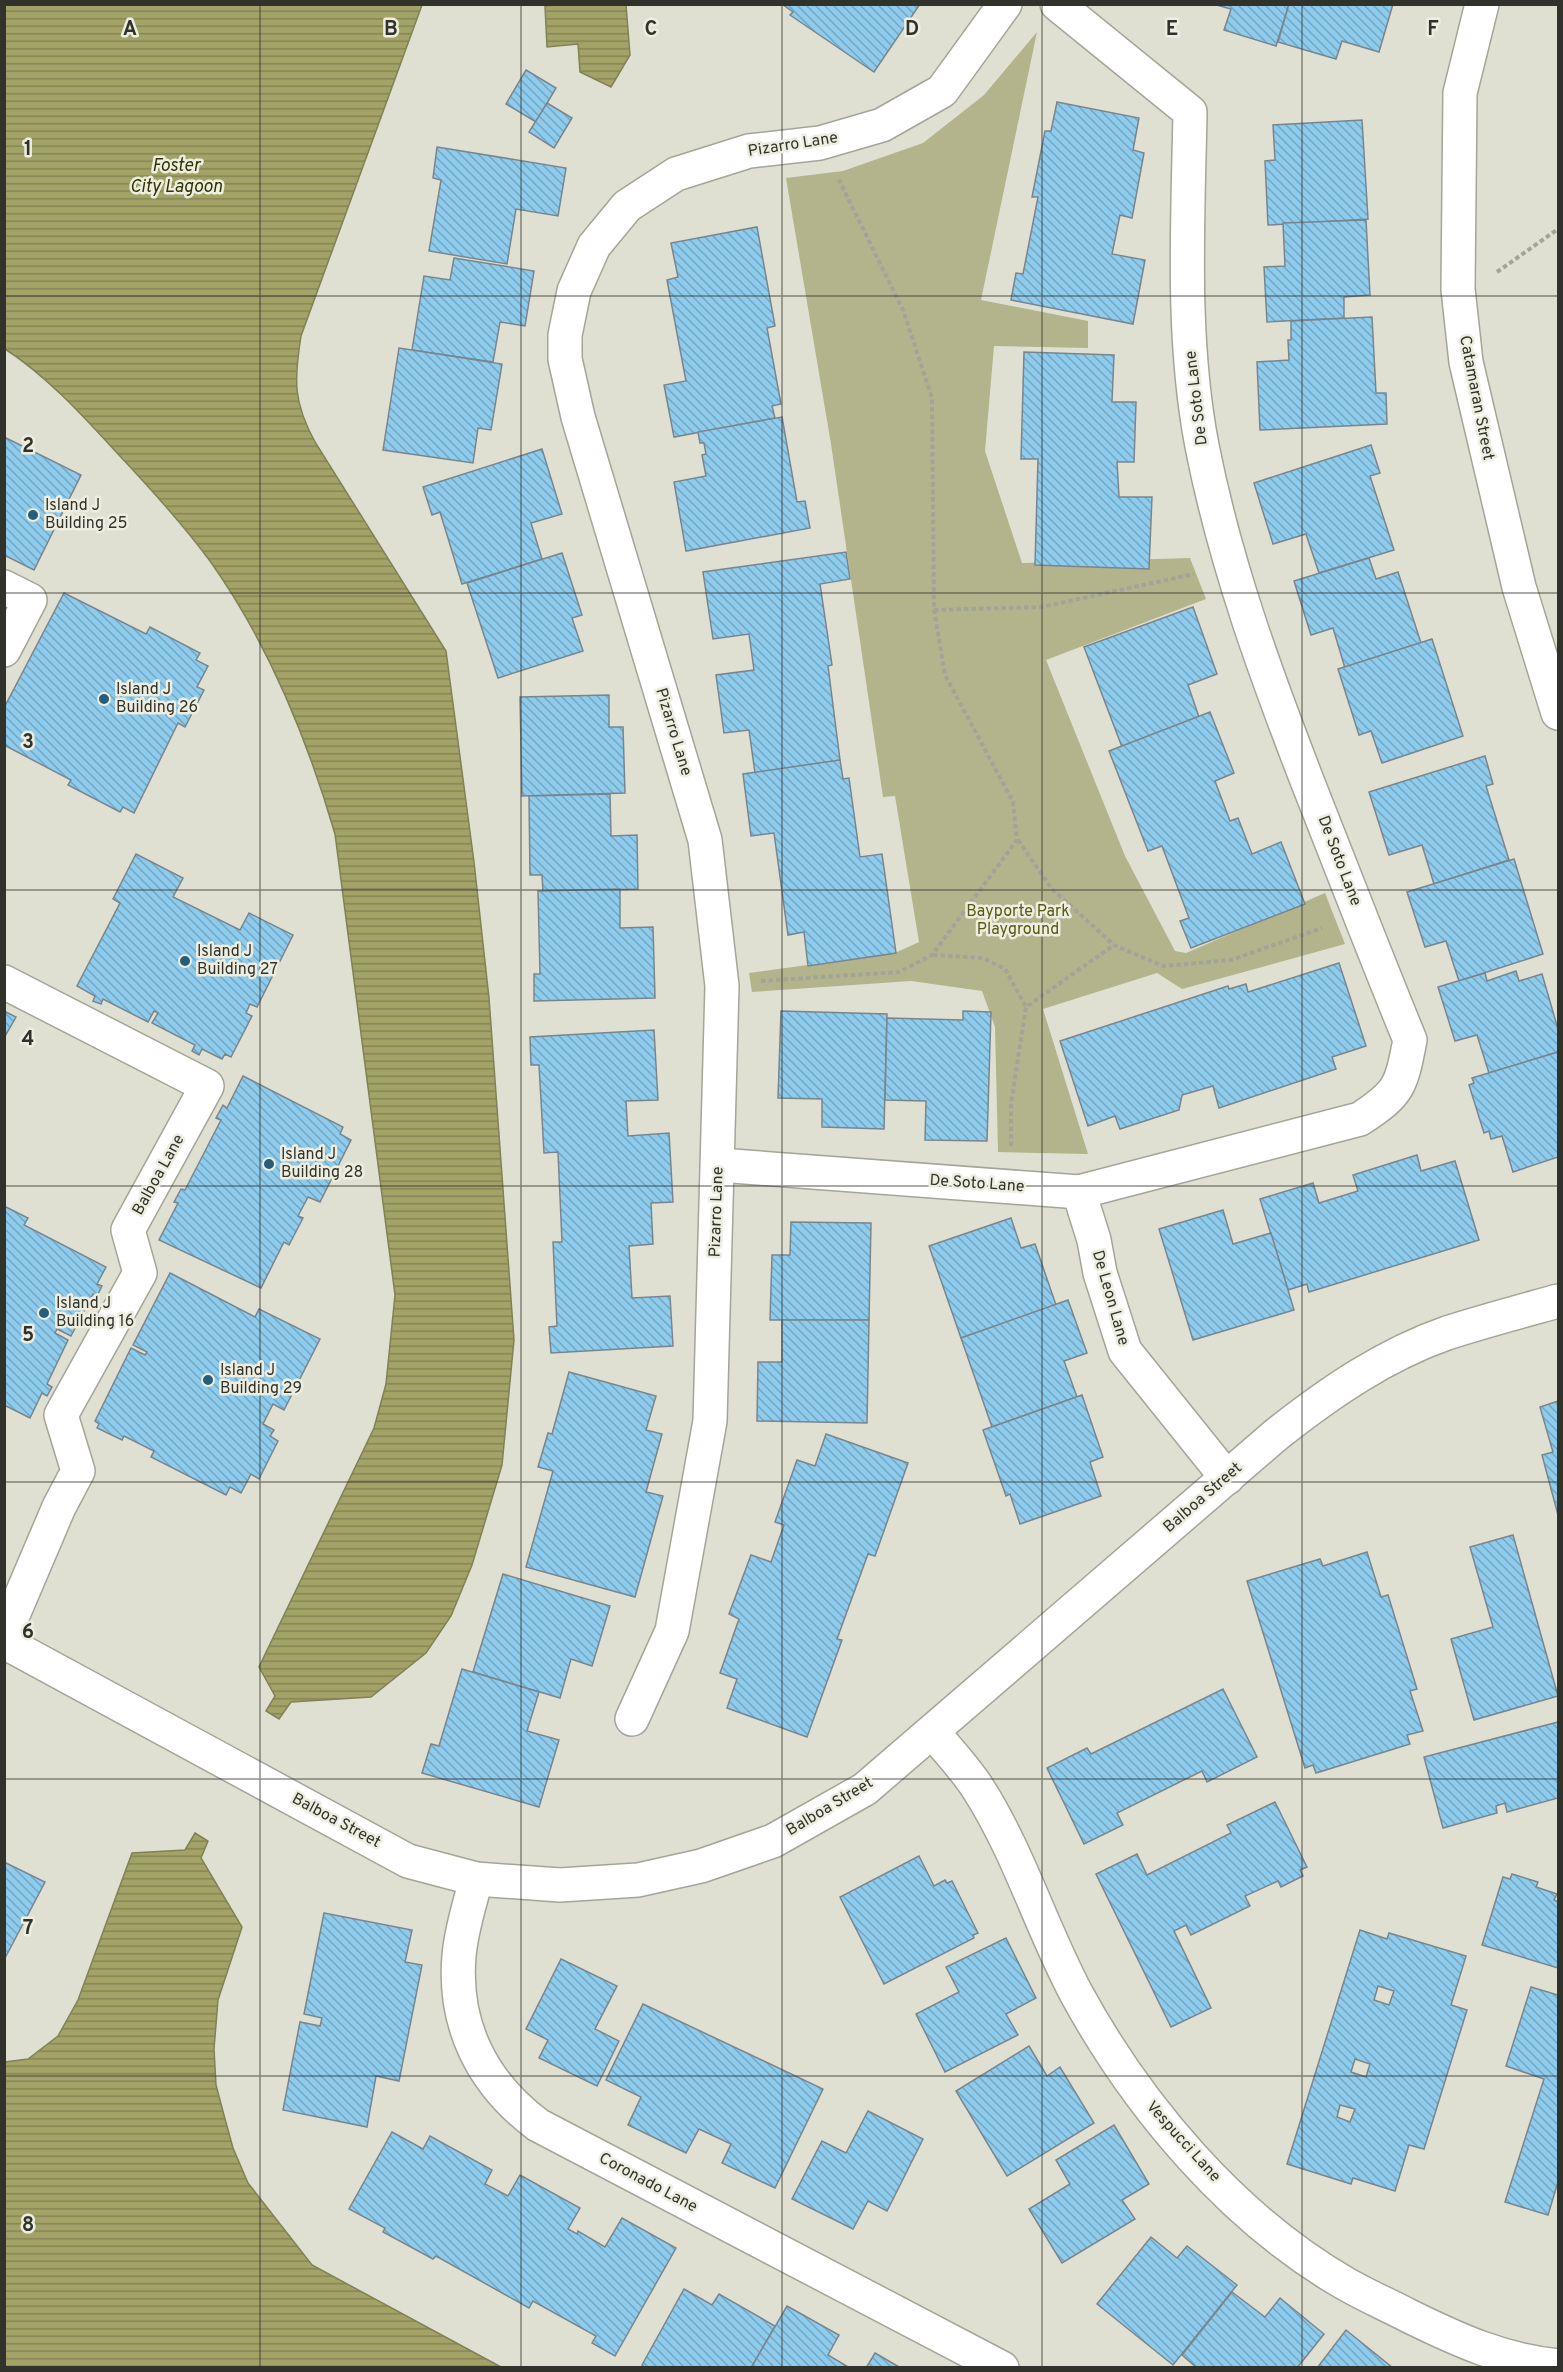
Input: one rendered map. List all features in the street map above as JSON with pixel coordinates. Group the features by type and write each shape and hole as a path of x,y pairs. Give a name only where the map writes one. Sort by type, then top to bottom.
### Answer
{"street":[{"name":"Pizarro Lane","path":"632,1719 672,1631 710,1421 719,1165 722,986 705,840 578,417 565,359 565,335 574,291 594,246 627,206 676,174 749,151 820,143 882,125 942,91 1005,4"},
{"name":"De Soto Lane","path":"719,1165 1079,1192 1360,1119 1388,1101 1402,1077 1410,1040 1259,656 1230,566 1202,444 1191,356 1188,228 1190,112 1058,4"},
{"name":"Catamaran Street","path":"1482,4 1460,93 1458,289 1466,362 1485,450 1519,586 1558,713"},
{"path":"4,587 30,600 4,650"},
{"name":"Balboa Lane","path":"4,982 207,1086 128,1230 140,1273 61,1415 78,1472 59,1507 4,1636"},
{"name":"De Leon Lane","path":"1079,1192 1094,1240 1100,1273 1125,1352 1227,1478"},
{"name":"Balboa Street","path":"4,1642 408,1861 476,1879 560,1885 638,1880 701,1866 773,1841 865,1789 1330,1392 1392,1357 1446,1333 1558,1301"},
{"name":"Vespucci Lane","path":"933,1732 980,1791 1076,1992 1107,2044 1156,2116 1213,2178 1276,2235 1346,2284 1446,2334 1508,2359 1558,2366"},
{"name":"Coronado Lane","path":"476,1879 459,1955 460,2010 469,2042 489,2077 515,2108 538,2125 1002,2367"}],"path":[{"path":"820,143 903,310 932,398 934,610 945,675 1013,802 1017,840 1052,889 1114,945 1163,966 1231,960 1359,914"},
{"path":"1458,289 1503,269 1558,230"},
{"path":"934,610 1041,607 1230,566"},
{"path":"722,986 759,981 899,972 932,955 1017,840"},
{"path":"1026,1007 1114,945"},
{"path":"932,955 983,958 1005,969 1026,1007 1011,1104 1010,1186"}],"green space":[{"name":"Bayporte Park Playground","path":"1037,32 981,300 1088,321 1088,348 994,346 985,451 1022,563 1190,558 1206,599 1046,660 1125,856 1175,951 1186,953 1325,893 1345,944 1182,989 1157,973 1043,1009 1088,1154 998,1152 995,1027 982,991 911,981 752,992 749,973 895,953 919,942 895,796 883,797 831,444 786,178 843,171 923,143 984,95"}],"water":[{"name":"Foster City Lagoon","path":"4,5 422,5 301,336 297,390 303,415 315,442 446,651 474,862 489,998 514,1340 502,1465 472,1565 451,1616 426,1653 371,1697 291,1702 279,1719 266,1711 275,1696 259,1667 374,1428 386,1384 395,1295 335,834 299,727 284,693 250,625 210,561 166,506 78,412 50,384 5,349"},
{"path":"626,5 630,55 611,87 580,72 578,44 547,47 545,6"},
{"path":"195,1833 208,1841 201,1858 242,1927 218,2000 214,2049 216,2085 233,2148 248,2183 312,2265 501,2367 5,2367 5,2062 28,2059 58,2036 78,2000 132,1853 185,1850"}],"building":[{"path":"782,4 920,4 874,72 790,15 793,12"},
{"path":"1213,4 1289,4 1276,46 1224,30 1231,9"},
{"path":"1289,4 1393,4 1379,52 1342,41 1336,59 1278,42"},
{"path":"526,70 556,88 536,122 506,104"},
{"path":"1057,102 1139,118 1133,150 1144,153 1132,218 1120,215 1112,254 1145,260 1133,324 1011,300 1016,273 1023,274 1038,197 1032,197 1045,131 1051,131"},
{"path":"547,103 572,118 554,148 529,132"},
{"path":"1362,120 1368,219 1268,225 1265,161 1275,160 1273,125"},
{"path":"437,147 566,168 558,216 516,209 507,264 429,251 441,180 433,178"},
{"path":"1366,220 1370,295 1344,297 1344,318 1267,322 1264,267 1285,266 1283,223"},
{"path":"757,227 775,326 767,328 781,404 772,406 775,418 674,437 664,385 686,381 667,280 678,277 671,243"},
{"path":"454,258 534,271 525,326 500,322 493,362 412,350 424,276 450,280"},
{"path":"1372,317 1376,393 1386,393 1387,424 1260,430 1257,362 1289,360 1288,340 1291,340 1291,321"},
{"path":"399,348 502,364 491,430 478,428 473,463 383,450"},
{"path":"1024,352 1114,355 1112,402 1136,402 1134,462 1117,462 1119,497 1152,497 1149,569 1035,565 1038,459 1021,459"},
{"path":"782,417 797,502 805,501 810,528 686,551 674,482 706,476 702,455 706,454 704,443 700,443 698,432"},
{"name":"Island J Building 25","path":"4,437 81,475 34,570 4,555"},
{"path":"1371,445 1380,473 1370,476 1394,550 1319,573 1306,534 1273,544 1254,483"},
{"path":"542,449 562,514 531,523 542,559 462,584 440,512 432,515 423,487"},
{"path":"846,552 850,579 820,584 832,665 828,666 840,760 755,773 749,730 724,733 716,675 754,670 749,634 713,639 703,572"},
{"path":"562,553 582,615 572,618 583,651 498,678 467,583"},
{"path":"1369,558 1376,579 1398,572 1421,643 1345,668 1333,628 1311,635 1294,581"},
{"name":"Island J Building 26","path":"64,593 146,634 150,627 200,653 196,660 208,666 197,687 204,690 185,727 178,723 134,813 123,807 120,812 68,785 71,780 4,745 4,708"},
{"path":"1193,607 1217,674 1188,685 1199,717 1122,747 1084,647"},
{"path":"1432,639 1463,736 1382,763 1371,731 1359,735 1338,669"},
{"path":"609,695 609,727 623,727 625,793 522,796 520,697"},
{"path":"1210,712 1234,773 1215,781 1230,821 1238,818 1252,854 1281,842 1305,904 1191,948 1180,921 1189,918 1162,846 1148,851 1109,751"},
{"path":"1485,756 1493,784 1486,786 1509,860 1434,884 1422,845 1389,855 1369,792"},
{"path":"840,760 843,779 849,778 860,857 882,854 896,953 808,966 804,932 788,935 774,833 751,836 743,774"},
{"path":"610,794 611,836 637,835 638,889 543,892 542,875 530,875 529,796"},
{"name":"Island J Building 27","path":"136,854 183,878 173,897 240,930 249,913 293,935 257,1007 250,1004 246,1013 252,1016 231,1057 225,1054 222,1059 202,1049 199,1055 192,1051 195,1045 152,1023 158,1013 154,1011 148,1022 103,999 101,1004 93,1001 95,996 77,986 120,903 113,899"},
{"path":"1514,859 1543,954 1459,981 1446,941 1425,947 1407,892"},
{"path":"620,889 620,928 653,927 655,998 534,1001 534,974 540,974 538,891"},
{"path":"1339,963 1366,1046 1332,1057 1336,1069 1219,1108 1213,1086 1182,1095 1179,1110 1120,1129 1115,1116 1088,1126 1060,1041 1228,986 1229,989 1246,984 1248,992"},
{"path":"1516,971 1519,981 1542,974 1558,1029 1558,1052 1489,1073 1477,1035 1455,1041 1438,987 1485,973 1487,981"},
{"path":"4,1011 16,1017 4,1038"},
{"path":"781,1011 887,1014 884,1129 822,1127 822,1099 778,1098"},
{"path":"963,1011 991,1012 987,1141 925,1140 926,1101 885,1100 887,1018 963,1020"},
{"path":"654,1030 658,1100 626,1101 628,1136 669,1133 673,1202 651,1203 653,1244 629,1246 632,1298 670,1296 673,1346 551,1353 549,1327 557,1326 553,1242 562,1242 558,1152 544,1153 539,1065 531,1065 530,1037"},
{"path":"1558,1052 1558,1157 1513,1172 1502,1136 1491,1139 1489,1131 1484,1133 1469,1085 1474,1083 1472,1078"},
{"name":"Island J Building 28","path":"243,1076 343,1127 340,1134 351,1140 320,1202 308,1197 298,1216 303,1218 289,1245 284,1242 261,1288 159,1240 178,1203 174,1202 181,1189 185,1190 221,1120 216,1118 223,1105 227,1108"},
{"path":"1417,1155 1421,1171 1455,1161 1479,1240 1309,1292 1307,1284 1288,1290 1260,1199 1313,1183 1319,1203 1358,1191 1353,1175"},
{"name":"Island J Building 16","path":"4,1206 28,1218 24,1225 106,1267 97,1284 102,1286 97,1296 93,1294 71,1336 57,1329 55,1333 68,1340 47,1384 52,1387 47,1396 42,1393 30,1418 4,1405"},
{"path":"1223,1210 1233,1244 1271,1233 1294,1310 1193,1340 1159,1229"},
{"path":"1011,1218 1021,1248 1035,1244 1056,1305 961,1338 929,1246"},
{"path":"791,1222 871,1223 869,1320 770,1320 772,1255 790,1255"},
{"name":"Island J Building 29","path":"170,1273 255,1317 259,1309 320,1339 284,1410 273,1404 263,1424 274,1430 270,1436 278,1441 259,1479 251,1474 241,1493 230,1487 226,1495 151,1457 154,1451 124,1436 122,1440 97,1428 99,1424 95,1421 131,1348 145,1355 147,1352 133,1345"},
{"path":"1068,1300 1087,1353 1064,1361 1077,1397 992,1427 961,1338"},
{"path":"782,1320 869,1320 867,1423 757,1421 758,1362 782,1362"},
{"path":"569,1372 656,1396 646,1430 662,1434 646,1492 663,1496 635,1597 526,1567 553,1471 538,1467 548,1433 552,1434"},
{"path":"1082,1395 1103,1457 1090,1462 1101,1496 1020,1524 1010,1494 1006,1496 983,1430"},
{"path":"1558,1401 1558,1515 1542,1455 1553,1452 1540,1407"},
{"path":"826,1434 908,1463 875,1556 868,1554 837,1639 842,1640 807,1737 727,1708 737,1679 720,1673 739,1619 729,1614 751,1555 771,1562 784,1525 775,1522 797,1460 815,1466"},
{"path":"1513,1535 1558,1696 1474,1720 1451,1639 1493,1627 1470,1547"},
{"path":"1367,1552 1381,1597 1388,1595 1417,1689 1410,1691 1423,1731 1407,1735 1410,1744 1316,1773 1313,1765 1305,1768 1247,1581 1320,1559 1323,1566"},
{"path":"503,1574 610,1606 592,1666 571,1659 560,1698 473,1672"},
{"path":"462,1669 539,1692 527,1731 559,1740 539,1807 422,1773 431,1744 439,1746"},
{"path":"1223,1689 1257,1757 1207,1782 1202,1771 1117,1813 1123,1825 1084,1844 1047,1768 1087,1748 1091,1754"},
{"path":"1558,1722 1558,1798 1507,1812 1505,1803 1496,1806 1497,1813 1443,1828 1424,1757"},
{"path":"1275,1802 1307,1867 1300,1870 1303,1876 1281,1887 1278,1881 1245,1896 1250,1906 1191,1935 1186,1925 1174,1931 1211,2008 1171,2027 1096,1874 1137,1854 1147,1875 1231,1833 1227,1825"},
{"path":"919,1856 934,1886 945,1880 947,1883 952,1881 978,1933 973,1935 974,1938 884,1984 840,1897"},
{"path":"4,1862 45,1882 4,1960"},
{"path":"1512,1874 1538,1882 1536,1887 1557,1894 1554,1900 1558,1902 1558,1968 1482,1945 1503,1877 1510,1879"},
{"path":"324,1913 412,1930 405,1962 422,1965 399,2081 376,2076 367,2127 283,2110 300,2022 320,2026 322,2018 304,2014"},
{"path":"1360,1930 1387,1939 1389,1933 1466,1956 1451,2005 1467,2010 1424,2149 1409,2145 1395,2191 1353,2178 1351,2184 1287,2164","holes":["1378,1986 1394,1991 1389,2005 1374,2000","1355,2059 1370,2064 1366,2077 1351,2072","1340,2105 1355,2109 1350,2122 1337,2117"]},
{"path":"1006,1938 1036,1998 1006,2014 1018,2035 945,2072 916,2014 959,1992 946,1967"},
{"path":"561,1959 617,1986 595,2029 619,2041 597,2086 539,2058 548,2040 526,2029"},
{"path":"1531,1987 1558,1995 1558,2182 1548,2215 1505,2202 1544,2079 1506,2066"},
{"path":"643,2004 823,2089 775,2188 722,2163 731,2144 699,2129 686,2153 628,2125 641,2097 606,2080"},
{"path":"1029,2046 1047,2076 1060,2067 1094,2123 1007,2176 956,2091"},
{"path":"868,2111 923,2139 887,2211 868,2201 853,2229 792,2199 822,2141 846,2153"},
{"path":"1114,2125 1149,2184 1122,2200 1135,2219 1062,2263 1029,2209 1070,2184 1056,2160"},
{"path":"392,2132 423,2149 430,2136 492,2170 485,2184 508,2196 520,2175 580,2208 568,2229 577,2234 578,2231 605,2247 622,2218 676,2248 615,2356 592,2343 596,2336 533,2301 529,2308 436,2256 433,2259 383,2232 385,2228 349,2209"},
{"path":"1151,2237 1177,2258 1187,2246 1237,2285 1173,2365 1097,2304"},
{"path":"684,2289 712,2305 719,2294 775,2326 751,2368 646,2368 642,2365"},
{"path":"1232,2292 1265,2317 1280,2298 1324,2334 1297,2368 1197,2368 1182,2355"},
{"path":"787,2306 839,2335 828,2355 850,2368 751,2368"},
{"path":"1346,2330 1393,2368 1317,2368"},
{"path":"875,2353 901,2368 866,2368"}],"place":[{"name":"Island J Building 25","path":"33,515"},
{"name":"Island J Building 26","path":"104,699"},
{"name":"Island J Building 27","path":"185,961"},
{"name":"Island J Building 28","path":"269,1164"},
{"name":"Island J Building 16","path":"44,1313"},
{"name":"Island J Building 29","path":"208,1380"}]}
